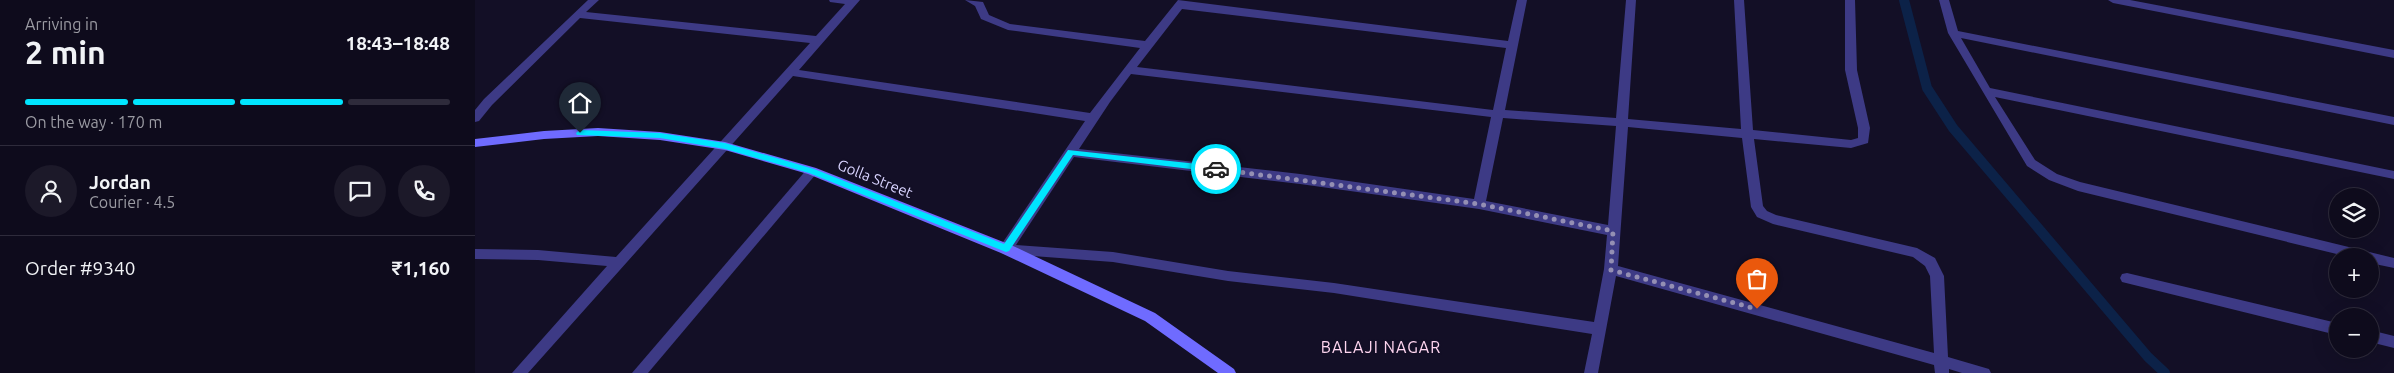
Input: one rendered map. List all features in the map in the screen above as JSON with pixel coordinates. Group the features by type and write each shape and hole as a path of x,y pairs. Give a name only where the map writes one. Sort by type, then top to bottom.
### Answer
{"street":[{"path":"475,118 488,102 577,14 594,0"},
{"path":"834,0 854,1"},
{"path":"970,0 979,4 985,17 1008,27 1149,44"},
{"path":"1479,204 1522,0"},
{"path":"1591,373 1611,270 1631,0"},
{"path":"1739,0 1747,134 1753,165 1757,207 1762,214 1773,219 1917,253 1931,262 1937,276 1942,367"},
{"path":"1129,70 1497,114 1622,122 1851,144 1864,140 1864,128 1851,70 1850,0"},
{"path":"1944,0 1953,33 1986,91 2031,163 2053,177 2078,186 2332,248"},
{"path":"2113,0 2393,57"},
{"path":"519,373 854,1"},
{"path":"1512,45 1181,2 1094,118 1006,248 1113,257 1228,276 1333,288 1599,329"},
{"path":"577,14 817,40"},
{"path":"1953,33 2394,121"},
{"path":"789,72 1094,118"},
{"path":"1986,91 2394,175"},
{"name":"Golla Street","path":"475,143 544,135 598,132 660,136 725,146 811,171 1006,248 1150,316 1229,373"},
{"path":"1071,152 1300,179 1479,204 1613,231"},
{"path":"639,373 811,171"},
{"path":"475,254 538,254 619,262"},
{"path":"2379,260 2394,264"},
{"path":"1611,270 1942,367 1984,373"},
{"path":"2127,278 2329,326"},
{"path":"2379,338 2394,342"}],"waterway":[{"path":"1904,0 1927,88 1953,128 2148,357 2165,373"}],"way so far":[{"path":"1216,169 1479,204 1613,231 1611,270 1757,309"}],"district":[{"name":"BALAJI NAGAR","path":"1381,347"}],"route":[{"path":"580,133 598,132 660,136 725,146 811,171 1006,248 1071,152 1216,169"}]}
